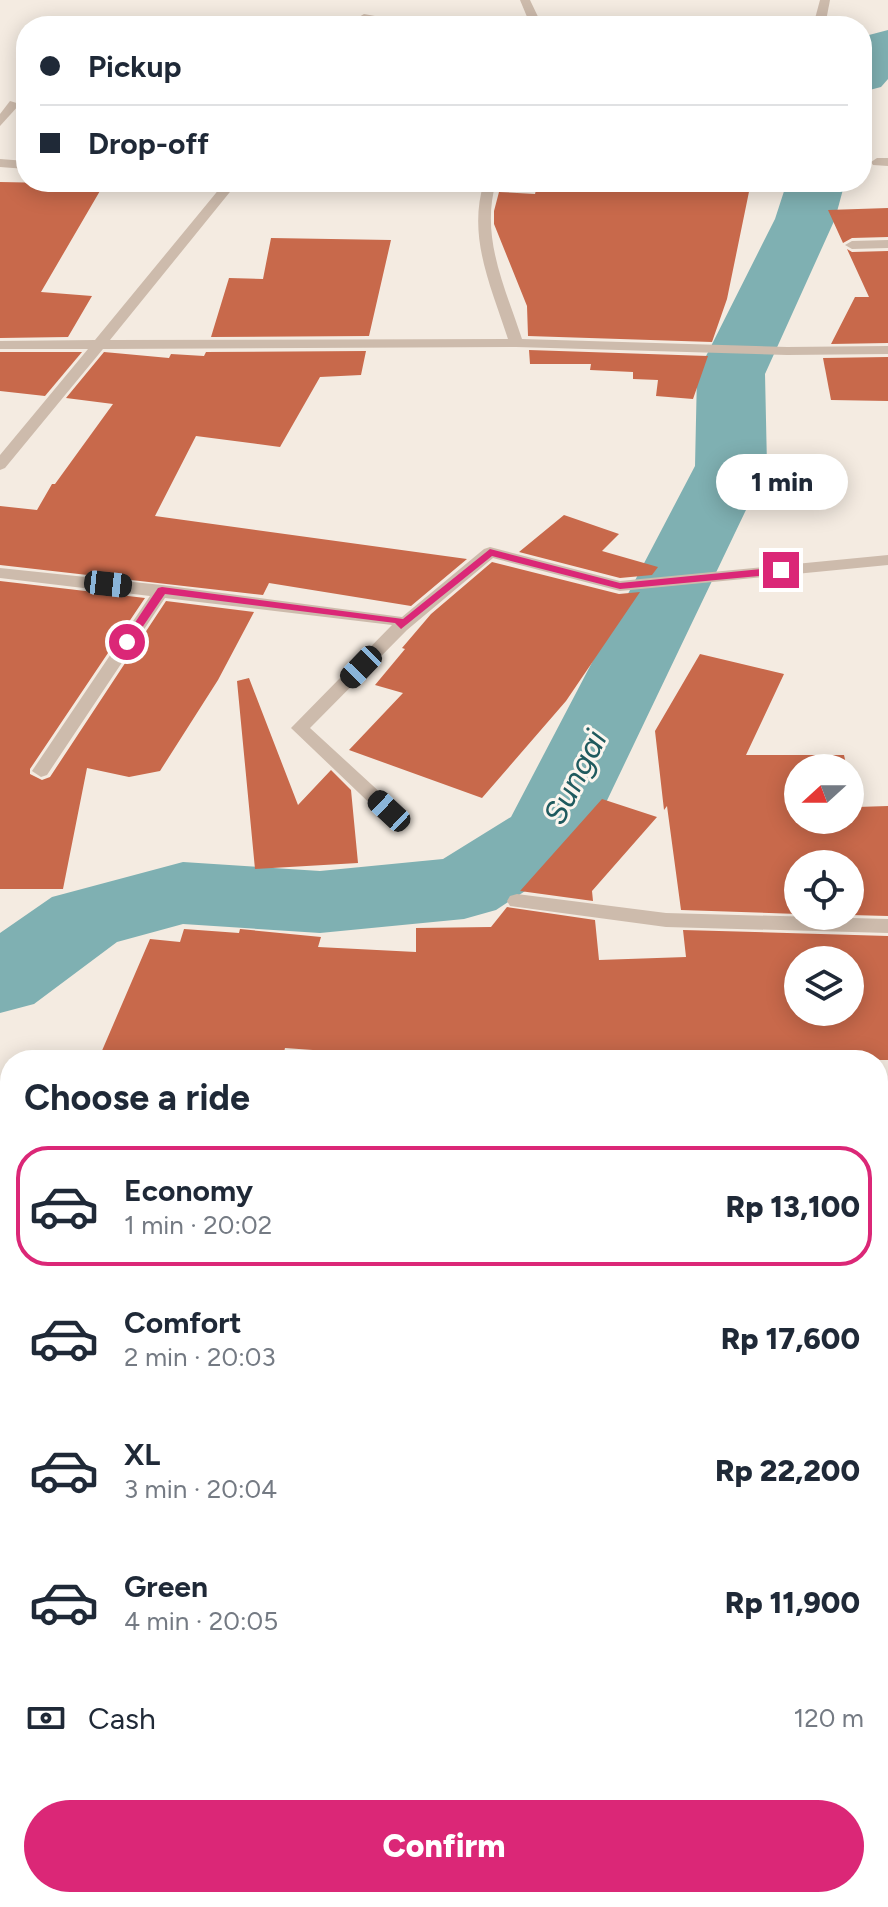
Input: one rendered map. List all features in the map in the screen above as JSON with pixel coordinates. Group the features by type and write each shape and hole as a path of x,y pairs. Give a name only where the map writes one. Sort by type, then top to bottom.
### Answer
{"street":[{"path":"0,122 14,104"},
{"path":"0,465 224,192"},
{"path":"487,192 483,206 486,249 516,343"},
{"path":"852,245 888,244"},
{"path":"0,345 516,343 787,351 888,350"},
{"path":"389,811 300,728 401,626 490,552 620,586 888,560"},
{"path":"0,573 162,590 399,621 401,626"},
{"path":"41,771 162,590"},
{"path":"517,901 666,920 888,926"}],"building":[{"path":"0,182 16,182 16,192 99,192 41,292 92,296 68,337 0,338"},
{"path":"499,192 749,192 727,299 712,342 528,336 527,306 494,224 494,211"},
{"path":"888,208 888,237 852,238 843,243 828,210"},
{"path":"271,238 391,240 369,336 211,337 229,278 263,279"},
{"path":"847,249 852,252 888,251 888,343 831,344 855,297 869,297"},
{"path":"529,350 708,356 693,399 656,396 658,380 633,379 633,372 590,370 591,364 530,364"},
{"path":"366,351 361,375 320,377 280,447 196,436 155,516 467,559 411,606 269,583 263,595 0,565 0,506 37,510 52,484 113,404 66,398 104,352 169,358 171,354 204,356 206,352"},
{"path":"0,352 82,352 45,396 0,391"},
{"path":"888,357 888,401 831,400 823,358"},
{"path":"564,515 619,534 602,551 658,567 652,575 620,578 519,552"},
{"path":"492,562 619,594 640,592 566,701 482,798 349,750 403,693 375,685 405,649 402,648 431,614"},
{"path":"0,581 145,598 30,769 30,774 42,780 50,777 166,601 254,612 218,680 160,771 129,777 87,768 63,889 0,889"},
{"path":"700,654 784,674 746,755 784,755 784,834 864,834 864,807 888,806 888,916 864,915 864,850 784,850 784,914 681,910 667,806 664,810 655,731"},
{"path":"249,678 298,805 331,770 351,790 358,863 255,869 237,681"},
{"path":"602,799 657,817 592,891 593,901 520,891"},
{"path":"507,907 595,920 599,960 686,957 683,930 888,936 888,1050 102,1050 150,939 180,942 184,929 239,933 240,929 321,937 318,947 416,952 416,928 491,927"}],"waterway":[{"name":"Sungai","path":"872,64 888,46"},
{"name":"Sungai","path":"0,980 85,919 183,893 320,902 464,888 546,836 731,466 731,374 805,219 813,192"}],"route":[{"path":"127,642 162,590 399,621 401,626 490,552 620,586 781,570"}]}
